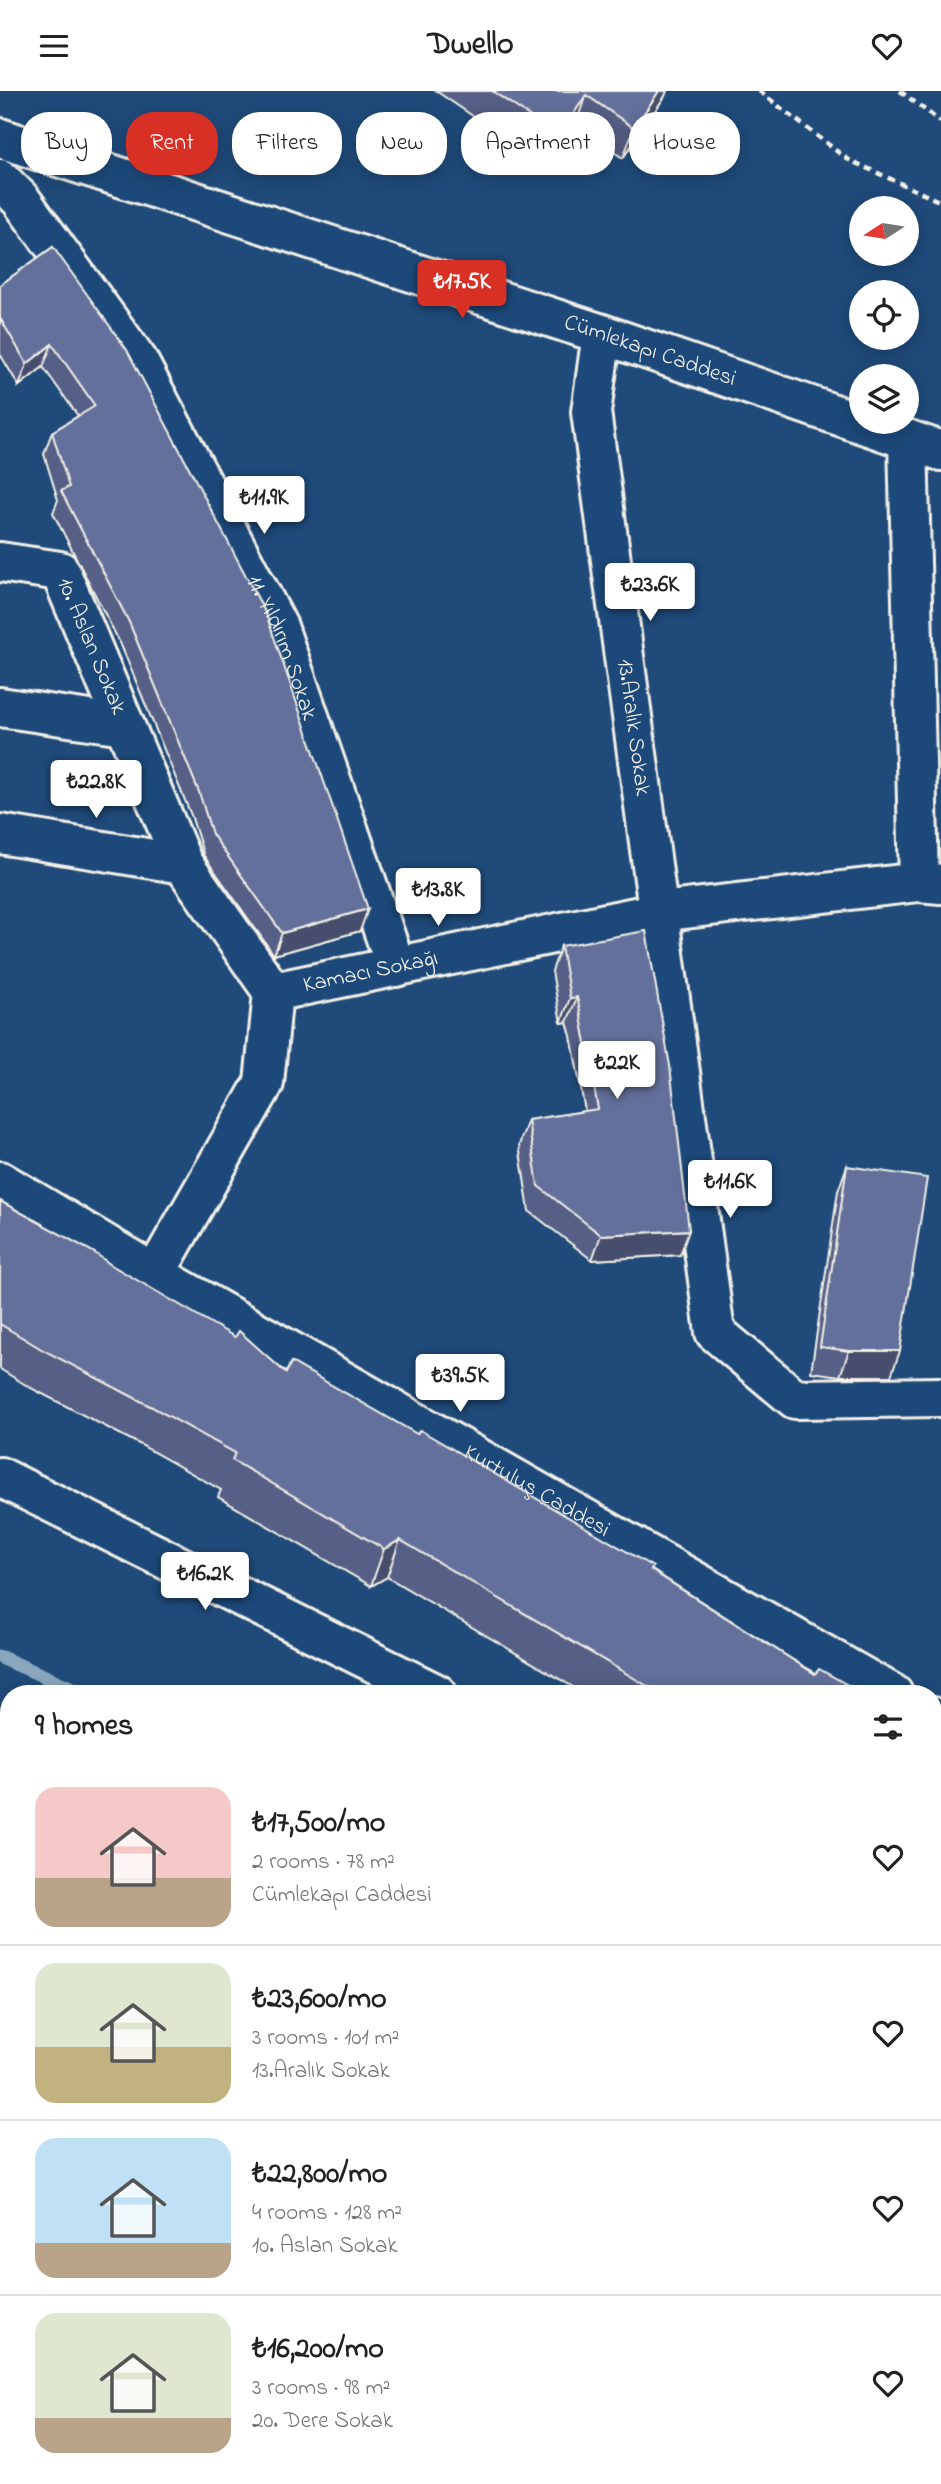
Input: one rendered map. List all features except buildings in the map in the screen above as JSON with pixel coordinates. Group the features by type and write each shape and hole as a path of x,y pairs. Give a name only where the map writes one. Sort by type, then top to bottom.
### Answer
{"street":[{"name":"Cümlekapı Caddesi","path":"0,138 602,334 925,446"},
{"name":"11. Yıldırım Sokak","path":"0,179 21,199 138,361 278,627 396,967"},
{"name":"13.Aralık Sokak","path":"602,334 592,412 715,1332 795,1399 941,1397"},
{"path":"925,446 930,883"},
{"name":"10. Aslan Sokak","path":"0,562 60,571 183,864 273,992"},
{"path":"0,707 124,725"},
{"path":"0,834 183,864"},
{"name":"Kamacı Sokağı","path":"155,1274 264,1083 273,992 659,912 930,883"},
{"name":"Kurtuluş Caddesi","path":"0,1181 155,1274 877,1685"},
{"path":"0,1478 419,1685"}],"path":[{"path":"759,91 847,159 941,202"},
{"path":"900,91 941,122"}],"waterway":[{"path":"0,1657 64,1685"}]}
